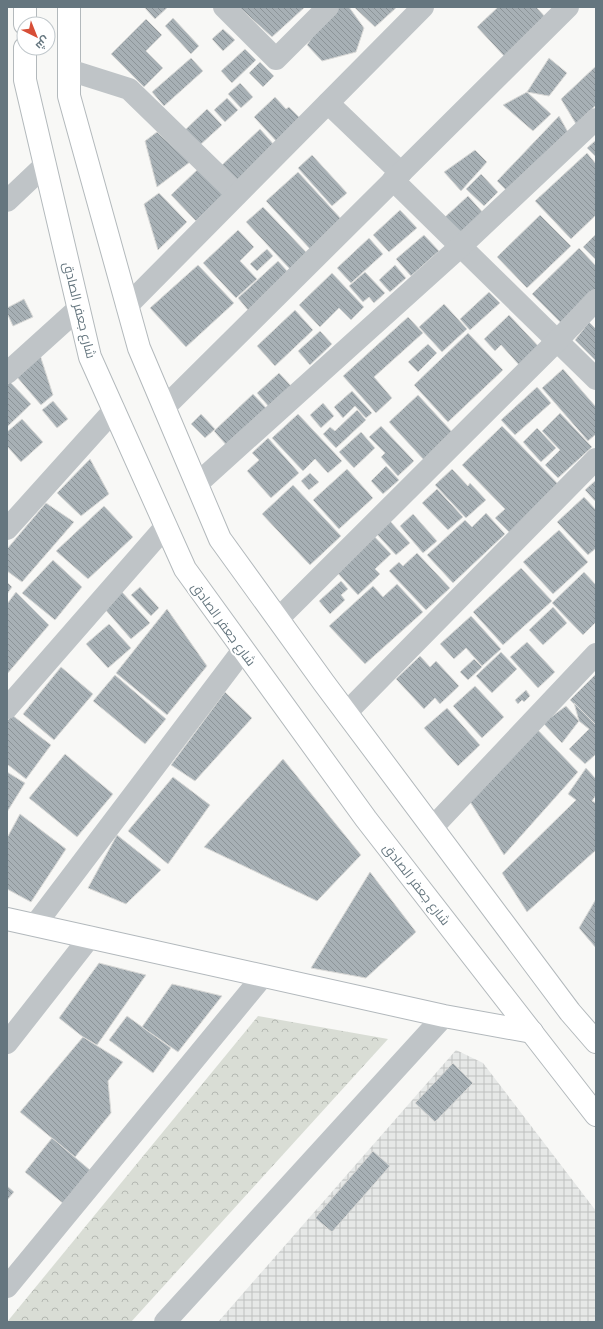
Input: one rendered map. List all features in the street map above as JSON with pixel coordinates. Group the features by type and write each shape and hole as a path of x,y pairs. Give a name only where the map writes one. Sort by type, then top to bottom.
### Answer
{"main road":[{"path":"69,7 69,96 127,306 139,348 220,539 346,713 570,1012 596,1042"},
{"name":"شارع جعفر الصادق","path":"25,56 25,80 90,357 184,569 366,819 596,1115"},
{"path":"7,919 444,1016 532,1032"}],"street":[{"path":"224,7 276,59 328,7"},
{"path":"127,306 423,7"},
{"path":"164,408 568,7"},
{"path":"69,70 129,89 237,194"},
{"path":"328,103 461,246 596,379"},
{"path":"197,484 461,246 596,119"},
{"path":"7,201 45,164"},
{"path":"278,619 557,341 596,300"},
{"path":"9,367 79,308"},
{"path":"7,529 114,410"},
{"path":"346,713 596,459"},
{"path":"7,708 166,526"},
{"path":"35,925 243,650"},
{"path":"432,828 596,654"},
{"path":"7,1044 90,937"},
{"path":"7,1287 263,976"},
{"path":"165,1322 444,1016"}],"shaded area":[{"path":"456,1050 483,1063 596,1211 596,1322 218,1322"}],"green space":[{"path":"258,1016 388,1039 131,1322 7,1322"}],"building":[{"path":"144,7 168,7 155,19"},
{"path":"305,7 272,37 240,8"},
{"path":"332,7 349,7 364,28 356,52 322,61 307,45"},
{"path":"354,7 397,7 375,27"},
{"path":"498,7 536,7 547,19 506,58 477,27"},
{"path":"173,18 199,46 191,54 165,26"},
{"path":"146,19 162,35 146,51 163,68 144,87 111,54"},
{"path":"223,29 235,40 223,51 212,39"},
{"path":"245,49 256,60 232,83 221,71"},
{"path":"191,58 203,71 164,106 152,92"},
{"path":"549,58 567,73 549,96 527,92"},
{"path":"260,62 274,76 263,87 249,73"},
{"path":"596,66 596,105 576,124 561,99"},
{"path":"240,83 253,97 241,108 228,94"},
{"path":"527,92 551,114 533,131 503,105"},
{"path":"275,97 286,109 289,107 303,121 279,144 254,117"},
{"path":"227,98 238,110 225,122 214,110"},
{"path":"207,109 222,125 200,145 185,130"},
{"path":"559,116 569,134 513,197 497,181"},
{"path":"260,129 275,146 238,182 222,165"},
{"path":"157,132 190,162 157,187 145,141"},
{"path":"596,140 596,157 587,148"},
{"path":"475,150 487,162 461,191 444,172"},
{"path":"587,153 596,164 596,215 571,239 535,201"},
{"path":"312,155 347,193 332,206 298,168"},
{"path":"198,169 223,195 196,221 171,195"},
{"path":"298,172 343,221 311,250 266,201"},
{"path":"481,174 498,192 484,206 466,189"},
{"path":"159,193 187,222 158,250 144,204"},
{"path":"468,196 485,215 462,235 445,217"},
{"path":"263,207 307,253 290,269 246,222"},
{"path":"400,210 417,228 389,252 373,235"},
{"path":"540,215 571,246 527,288 497,257"},
{"path":"238,230 254,247 240,261 257,279 236,298 203,263"},
{"path":"596,234 596,260 583,247"},
{"path":"424,235 439,251 411,276 396,259"},
{"path":"369,238 383,254 351,283 337,268"},
{"path":"579,248 596,266 596,288 561,323 532,294"},
{"path":"267,249 273,256 257,271 250,264"},
{"path":"278,261 288,272 248,310 238,298"},
{"path":"198,265 234,303 186,347 150,308"},
{"path":"395,265 406,278 390,292 379,280"},
{"path":"365,272 385,293 374,303 369,297 363,302 349,286"},
{"path":"332,273 364,307 351,320 339,308 320,327 299,305"},
{"path":"489,292 500,303 470,330 460,319"},
{"path":"24,299 33,317 13,326 7,313 7,308"},
{"path":"444,304 467,329 442,352 419,327"},
{"path":"295,310 313,330 275,366 257,346"},
{"path":"509,315 541,349 521,367 501,345 495,351 484,339"},
{"path":"408,317 423,333 374,377 392,398 376,413 343,376"},
{"path":"589,322 596,329 596,361 575,340"},
{"path":"320,331 332,344 310,365 298,351"},
{"path":"468,333 503,370 448,422 414,385"},
{"path":"428,344 437,353 418,372 408,362"},
{"path":"39,352 53,395 41,405 17,377"},
{"path":"563,369 596,407 596,434 588,441 542,388"},
{"path":"279,373 293,388 270,408 257,393"},
{"path":"10,382 31,404 7,427 7,385"},
{"path":"537,387 551,403 515,435 501,420"},
{"path":"352,391 372,413 366,418 355,406 343,418 334,407"},
{"path":"253,394 268,410 228,447 214,431"},
{"path":"418,395 453,433 424,460 389,422"},
{"path":"53,401 68,419 57,428 42,410"},
{"path":"323,403 334,416 321,428 310,415"},
{"path":"357,410 366,420 336,448 323,434 330,427 335,431"},
{"path":"560,413 592,447 558,478 545,465 560,450 542,431"},
{"path":"201,414 215,429 205,438 191,424"},
{"path":"298,414 342,461 328,473 315,459 303,471 272,438"},
{"path":"22,419 43,442 21,462 7,446 7,432"},
{"path":"381,426 414,461 398,476 381,457 385,453 369,437"},
{"path":"502,426 561,487 512,535 495,518 505,509 462,465"},
{"path":"537,428 556,448 541,462 523,442"},
{"path":"361,432 375,448 354,468 339,452"},
{"path":"268,438 299,473 271,498 247,471 259,460 252,453"},
{"path":"90,459 109,494 81,516 57,493"},
{"path":"386,466 399,480 383,494 371,481"},
{"path":"347,469 373,498 339,529 313,500"},
{"path":"452,469 468,486 470,483 486,500 466,518 435,485"},
{"path":"310,473 319,482 309,490 301,481"},
{"path":"596,480 596,502 585,490"},
{"path":"293,485 341,536 310,565 262,514"},
{"path":"437,489 463,517 448,530 422,503"},
{"path":"584,497 596,510 596,548 588,555 557,522"},
{"path":"46,503 74,522 22,582 7,571 7,549"},
{"path":"104,506 133,537 88,579 56,551"},
{"path":"486,513 505,534 453,583 427,555 465,520 472,527"},
{"path":"413,514 437,541 423,553 400,526"},
{"path":"388,519 410,543 396,555 374,531"},
{"path":"559,530 588,562 553,594 523,562"},
{"path":"370,532 391,554 375,569 380,574 358,595 333,568"},
{"path":"417,553 450,588 426,610 389,571 399,562 403,566"},
{"path":"53,560 82,587 55,620 22,593"},
{"path":"521,568 552,601 503,645 473,612"},
{"path":"584,572 596,585 596,622 583,635 552,603"},
{"path":"341,581 348,589 341,595 345,600 330,614 319,601"},
{"path":"7,582 12,587 7,594"},
{"path":"397,584 423,612 365,664 329,626 373,586 383,597"},
{"path":"140,587 159,608 151,616 131,595"},
{"path":"16,592 49,625 7,674 7,604"},
{"path":"122,592 150,623 131,639 104,608"},
{"path":"553,607 567,623 543,645 529,630"},
{"path":"167,609 207,666 167,715 116,673"},
{"path":"471,616 501,649 482,666 466,648 454,659 440,644"},
{"path":"109,624 131,648 108,668 86,644"},
{"path":"527,642 555,672 538,688 510,657"},
{"path":"501,652 517,669 492,693 476,676"},
{"path":"420,656 430,667 436,661 459,686 440,704 435,698 424,709 396,679"},
{"path":"474,659 482,667 468,680 460,672"},
{"path":"61,667 93,694 54,740 23,714"},
{"path":"596,674 596,725 570,700"},
{"path":"115,675 166,719 145,744 93,701"},
{"path":"475,686 504,717 482,738 453,706"},
{"path":"526,690 530,696 524,702 522,700 518,704 515,700"},
{"path":"225,692 252,718 195,781 171,765"},
{"path":"574,703 596,725 596,754 585,764 569,749 589,729 579,721"},
{"path":"566,706 579,721 562,743 543,723"},
{"path":"447,708 480,745 458,766 424,728"},
{"path":"12,715 51,745 26,779 7,764 7,721"},
{"path":"533,725 578,772 504,855 467,797"},
{"path":"65,754 113,794 77,837 29,798"},
{"path":"283,759 361,855 317,901 204,847"},
{"path":"586,768 596,779 596,795 592,801 596,803 596,850 527,912 502,873 576,800 568,794"},
{"path":"7,772 25,783 7,812"},
{"path":"173,777 210,805 168,864 128,831"},
{"path":"20,814 66,849 31,902 7,889 7,838"},
{"path":"117,835 161,870 126,904 88,888"},
{"path":"370,872 416,932 366,978 311,968"},
{"path":"596,899 596,948 579,928"},
{"path":"99,963 146,975 97,1045 83,1037 59,1018"},
{"path":"172,984 222,996 178,1052 142,1027"},
{"path":"127,1016 171,1048 153,1073 109,1040"},
{"path":"83,1037 123,1062 108,1081 111,1113 75,1157 20,1112"},
{"path":"453,1063 473,1083 435,1122 415,1103"},
{"path":"52,1138 97,1176 70,1209 25,1172"},
{"path":"373,1151 390,1166 332,1232 315,1218"},
{"path":"7,1186 14,1192 7,1200"}]}
